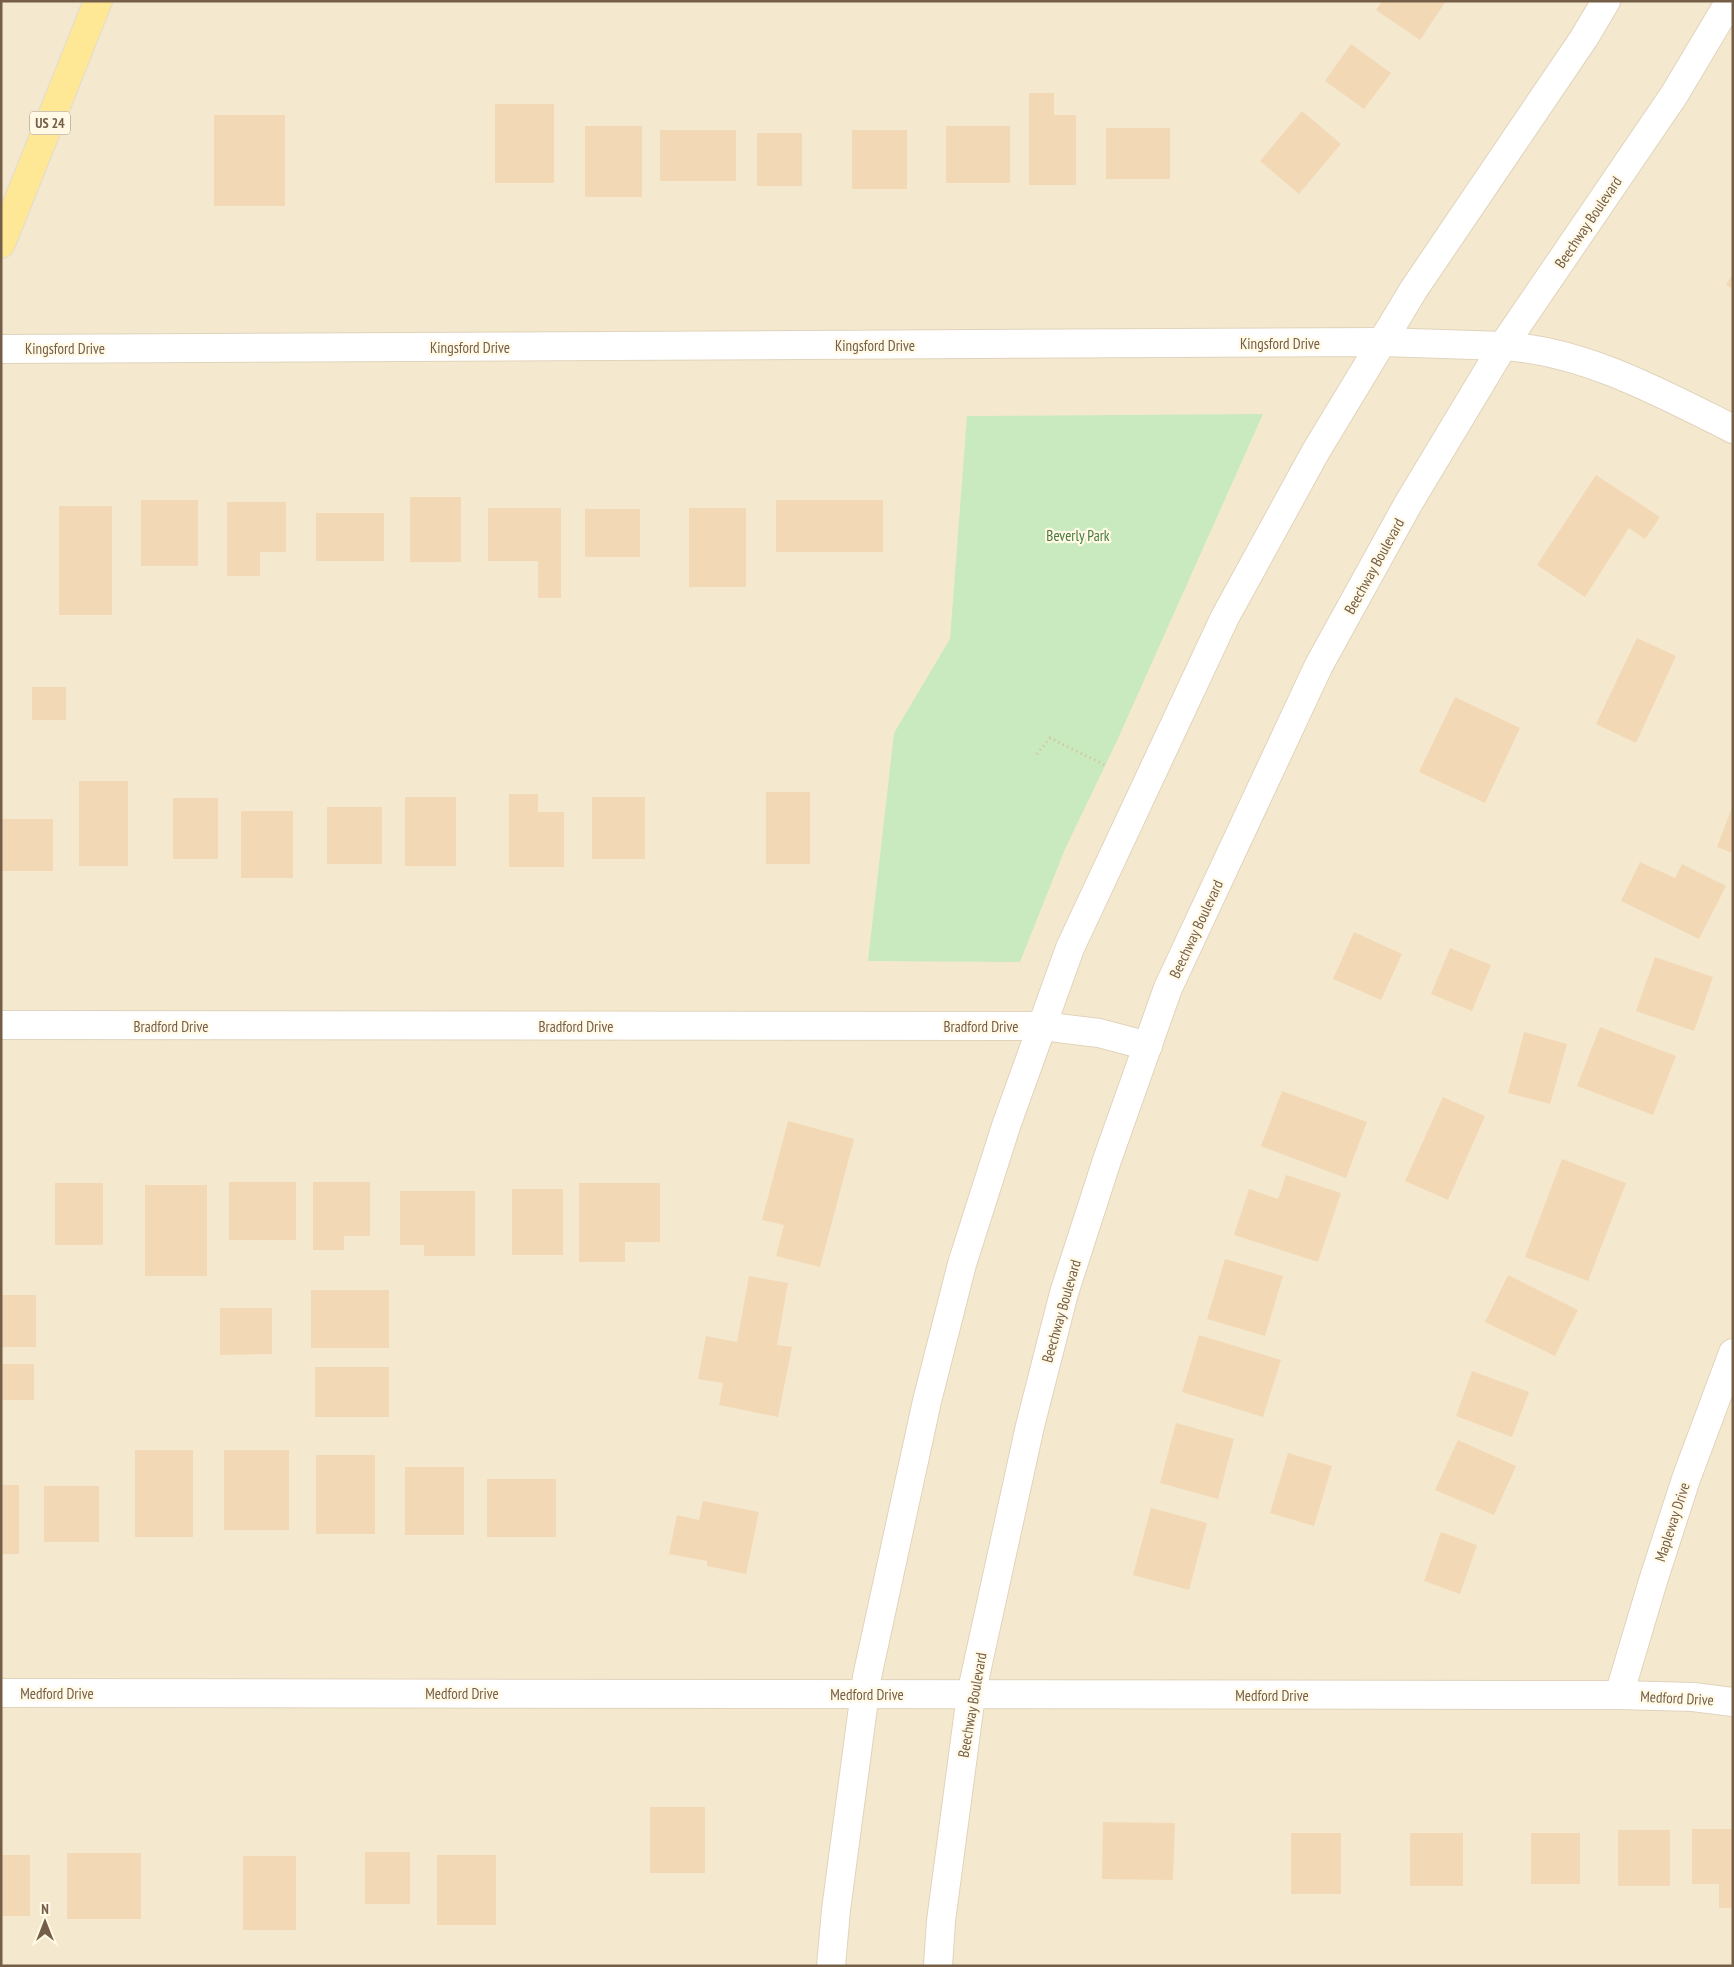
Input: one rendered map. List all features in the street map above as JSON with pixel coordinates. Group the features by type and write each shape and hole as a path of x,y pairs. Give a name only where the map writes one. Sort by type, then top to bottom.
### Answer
{"main road":[{"name":"US 24","path":"1,244 98,1"}],"street":[{"path":"831,1966 836,1910 864,1693 922,1420 962,1264 1006,1126 1070,948 1224,617 1316,451 1414,289 1584,38 1606,1"},
{"name":"Beechway Boulevard","path":"938,1966 941,1921 971,1695 1028,1435 1064,1293 1107,1160 1172,980 1319,666 1408,504 1504,346 1674,95 1730,1"},
{"name":"Kingsford Drive","path":"1,349 1382,342 1504,346 1523,347 1598,366 1733,428"},
{"name":"Bradford Drive","path":"1,1026 1042,1026 1099,1032 1148,1046"},
{"name":"Mapleway Drive","path":"1619,1695 1686,1478 1733,1353"},
{"name":"Medford Drive","path":"1,1693 1619,1695 1694,1697 1733,1702"}],"path":[{"path":"1038,754 1050,738 1105,765"}],"shaded area":[{"path":"1,1 1733,1 1733,1966 1,1966"}],"green space":[{"name":"Beverly Park","path":"1263,414 1116,743 1065,849 1020,962 868,961 894,733 950,639 967,416"}],"building":[{"path":"1382,1 1446,1 1420,40 1376,10"},
{"path":"1351,44 1391,73 1364,109 1325,81"},
{"path":"1029,93 1054,93 1054,115 1076,115 1076,185 1029,185"},
{"path":"495,104 554,104 554,183 495,183"},
{"path":"1302,111 1341,144 1299,194 1260,161"},
{"path":"214,115 285,115 285,206 214,206"},
{"path":"585,126 642,126 642,197 585,197"},
{"path":"946,126 1010,126 1010,183 946,183"},
{"path":"1106,128 1170,128 1170,179 1106,179"},
{"path":"660,130 736,130 736,181 660,181"},
{"path":"852,130 907,130 907,189 852,189"},
{"path":"757,133 802,133 802,186 757,186"},
{"path":"1733,273 1733,289 1726,285"},
{"path":"1596,475 1660,517 1645,539 1629,528 1585,597 1537,565"},
{"path":"410,497 461,497 461,562 410,562"},
{"path":"141,500 198,500 198,566 141,566"},
{"path":"776,500 883,500 883,552 776,552"},
{"path":"227,502 286,502 286,552 260,552 260,576 227,576"},
{"path":"59,506 112,506 112,615 59,615"},
{"path":"488,508 561,508 561,598 538,598 538,561 488,561"},
{"path":"689,508 746,508 746,587 689,587"},
{"path":"585,509 640,509 640,557 585,557"},
{"path":"316,513 384,513 384,561 316,561"},
{"path":"1637,638 1676,656 1636,743 1596,724"},
{"path":"32,687 66,687 66,720 32,720"},
{"path":"1455,697 1520,728 1485,803 1419,772"},
{"path":"79,781 128,781 128,866 79,866"},
{"path":"766,792 810,792 810,864 766,864"},
{"path":"509,794 538,794 538,812 564,812 564,867 509,867"},
{"path":"405,797 456,797 456,866 405,866"},
{"path":"592,797 645,797 645,859 592,859"},
{"path":"173,798 218,798 218,859 173,859"},
{"path":"1733,805 1733,853 1717,847"},
{"path":"327,807 382,807 382,864 327,864"},
{"path":"241,811 293,811 293,878 241,878"},
{"path":"2,819 53,819 53,871 2,871"},
{"path":"1640,862 1675,878 1682,864 1726,886 1699,939 1621,901"},
{"path":"1354,932 1402,954 1381,1000 1333,979"},
{"path":"1450,948 1491,965 1472,1011 1431,994"},
{"path":"1655,957 1713,977 1694,1031 1636,1011"},
{"path":"1600,1027 1676,1056 1653,1115 1577,1086"},
{"path":"1524,1032 1567,1044 1550,1104 1508,1093"},
{"path":"1282,1091 1367,1122 1346,1178 1261,1146"},
{"path":"1443,1097 1485,1116 1448,1200 1405,1181"},
{"path":"788,1121 854,1139 820,1267 776,1256 784,1225 762,1220"},
{"path":"1562,1159 1626,1183 1588,1281 1525,1257"},
{"path":"1286,1175 1341,1193 1318,1262 1234,1235 1249,1189 1278,1199"},
{"path":"229,1182 296,1182 296,1240 229,1240"},
{"path":"313,1182 370,1182 370,1236 344,1236 344,1250 313,1250"},
{"path":"55,1183 103,1183 103,1245 55,1245"},
{"path":"579,1183 660,1183 660,1242 625,1242 625,1262 579,1262"},
{"path":"145,1185 207,1185 207,1276 145,1276"},
{"path":"512,1189 563,1189 563,1255 512,1255"},
{"path":"400,1191 475,1191 475,1256 424,1256 424,1245 400,1245"},
{"path":"1225,1259 1283,1276 1265,1336 1207,1319"},
{"path":"1508,1275 1578,1310 1555,1356 1485,1322"},
{"path":"749,1276 788,1283 777,1345 792,1347 778,1417 719,1405 723,1383 698,1379 706,1336 737,1342"},
{"path":"311,1290 389,1290 389,1348 311,1348"},
{"path":"1,1295 36,1295 36,1347 1,1347"},
{"path":"220,1308 272,1308 272,1354 220,1355"},
{"path":"1199,1335 1281,1360 1263,1417 1182,1392"},
{"path":"1,1364 34,1364 34,1400 1,1400"},
{"path":"315,1367 389,1367 389,1417 315,1417"},
{"path":"1472,1371 1529,1392 1512,1437 1456,1416"},
{"path":"1176,1423 1234,1439 1218,1499 1160,1483"},
{"path":"1458,1440 1516,1466 1494,1515 1435,1490"},
{"path":"135,1450 193,1450 193,1537 135,1537"},
{"path":"224,1450 289,1450 289,1530 224,1530"},
{"path":"1288,1453 1332,1466 1314,1526 1270,1513"},
{"path":"316,1455 375,1455 375,1534 316,1534"},
{"path":"405,1467 464,1467 464,1535 405,1535"},
{"path":"487,1479 556,1479 556,1537 487,1537"},
{"path":"1,1485 19,1485 19,1554 1,1554"},
{"path":"44,1486 99,1486 99,1542 44,1542"},
{"path":"703,1501 759,1512 746,1574 707,1566 707,1561 669,1554 677,1515 699,1520"},
{"path":"1151,1508 1207,1523 1189,1590 1133,1575"},
{"path":"1441,1532 1477,1545 1460,1594 1424,1581"},
{"path":"650,1807 705,1807 705,1873 650,1873"},
{"path":"1103,1822 1175,1823 1173,1880 1102,1879"},
{"path":"1692,1829 1733,1829 1733,1908 1719,1908 1719,1884 1692,1884"},
{"path":"1618,1830 1670,1830 1670,1886 1618,1886"},
{"path":"1291,1833 1341,1833 1341,1894 1291,1894"},
{"path":"1410,1833 1463,1833 1463,1886 1410,1886"},
{"path":"1531,1833 1580,1833 1580,1884 1531,1884"},
{"path":"365,1852 410,1852 410,1904 365,1904"},
{"path":"67,1853 141,1853 141,1919 67,1919"},
{"path":"1,1855 30,1855 30,1916 1,1916"},
{"path":"437,1855 496,1855 496,1925 437,1925"},
{"path":"243,1856 296,1856 296,1930 243,1930"}]}
